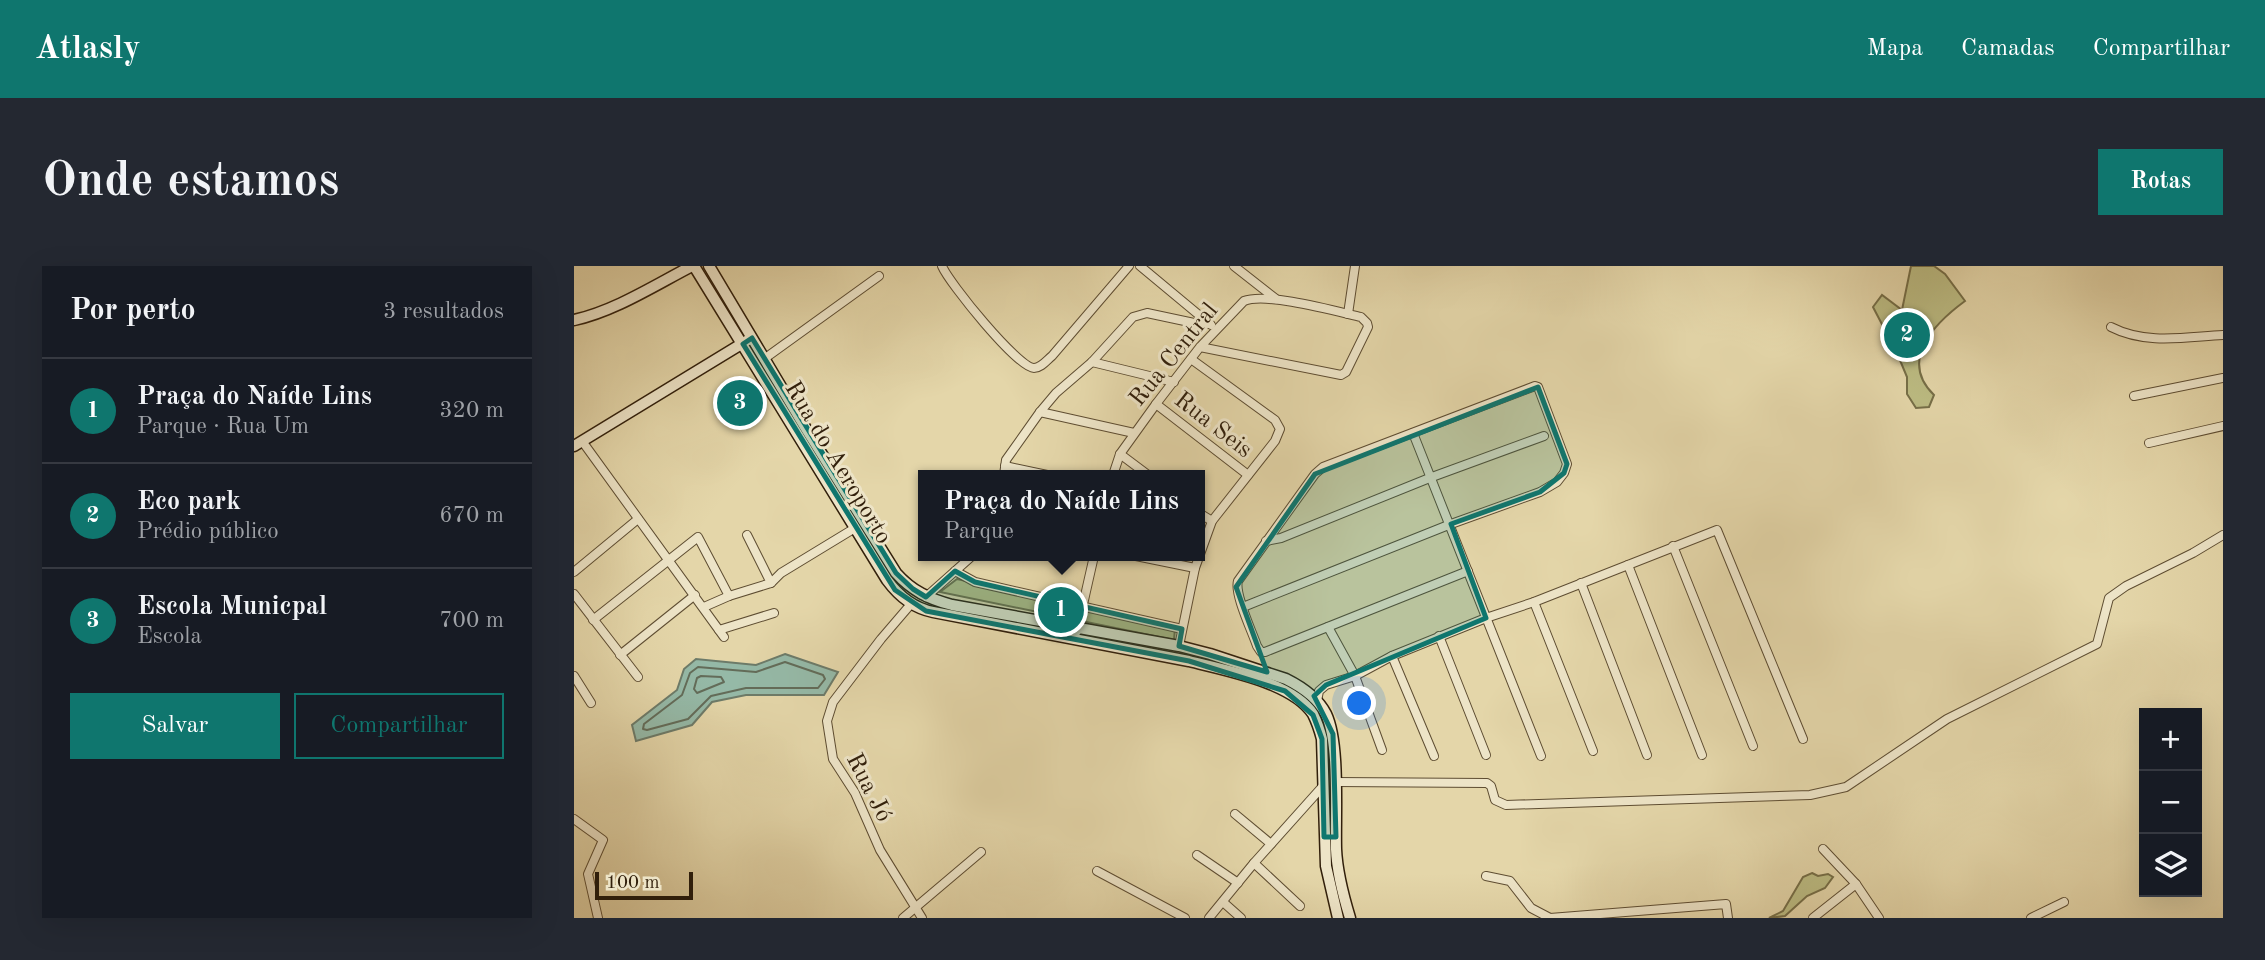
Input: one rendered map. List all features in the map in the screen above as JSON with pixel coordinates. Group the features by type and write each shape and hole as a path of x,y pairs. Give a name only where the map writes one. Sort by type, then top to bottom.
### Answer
{"main road":[{"path":"574,320 621,302 693,266"},
{"name":"Rua do Aeroporto","path":"693,266 747,341 764,359 897,573 914,589 926,597 952,605 1229,671 1285,691 1308,707 1322,739 1324,837 1328,879 1338,918"},
{"name":"Rua do Aeroporto","path":"709,266 747,341 855,528 887,580 911,604 933,612 1076,634 1178,646 1260,670 1297,685 1317,701 1333,734 1340,883 1350,918"},
{"path":"578,444 747,341"},
{"path":"1324,837 1336,837"}],"street":[{"path":"942,266 970,307 1027,366 1039,367 1052,356 1129,266"},
{"path":"1140,266 1213,326"},
{"path":"1234,266 1276,299"},
{"path":"1200,347 1338,374 1346,372 1368,327 1365,320 1348,314 1355,266"},
{"path":"764,359 879,276"},
{"name":"Rua Central","path":"1115,470 1120,454 1134,433 1213,326 1244,300 1276,299 1348,314"},
{"path":"1005,470 1011,453 1056,393 1092,362 1137,314 1147,313 1213,326"},
{"path":"2111,327 2126,335 2153,339 2223,335"},
{"path":"1191,359 1279,424 1280,429 1275,441 1212,521 1205,540"},
{"path":"1092,362 1174,382"},
{"path":"2134,396 2223,378"},
{"path":"1243,607 1451,524 1540,492 1557,482 1567,464 1540,390 1535,386 1323,467 1266,541 1236,587 1243,607 1257,646 1261,652 1265,652 1468,572"},
{"name":"Rua Seis","path":"1156,404 1248,475"},
{"path":"1040,412 1134,433"},
{"path":"2149,443 2223,426"},
{"path":"1413,433 1541,756"},
{"path":"1266,541 1281,538 1432,477 1544,436"},
{"path":"578,444 668,558 722,633 774,613"},
{"path":"1120,454 1141,470"},
{"path":"1005,466 1024,470"},
{"path":"1205,517 1212,521"},
{"path":"574,572 638,519"},
{"path":"704,607 771,583 781,573 855,528"},
{"path":"1317,701 1319,691 1326,685 1355,676 1392,656 1714,530 1719,532 1803,739"},
{"path":"747,535 771,583"},
{"path":"1335,782 1487,783 1491,786 1497,802 1516,805 1810,796 1846,787 1947,719 2097,644 2109,598 2126,586 2223,535"},
{"path":"593,620 668,558 698,537 729,596"},
{"path":"1673,546 1753,746"},
{"path":"926,597 967,561"},
{"path":"1076,634 1093,561"},
{"path":"1161,561 1195,568"},
{"path":"1178,646 1198,561"},
{"path":"1628,565 1702,755"},
{"path":"955,572 975,582 1182,629"},
{"path":"1581,583 1647,755"},
{"path":"574,594 638,677"},
{"path":"620,655 695,595"},
{"path":"1534,602 1593,751"},
{"name":"Rua Jó","path":"911,604 880,639 833,702 827,721 833,759 855,793 880,850 922,918"},
{"path":"1328,627 1355,676 1382,750"},
{"path":"1439,636 1486,755"},
{"path":"1260,670 1265,652"},
{"path":"1392,656 1434,756"},
{"path":"574,676 591,703"},
{"path":"1209,918 1270,844 1323,786"},
{"path":"1235,814 1270,844"},
{"path":"574,819 603,840 587,874 598,918"},
{"path":"1823,849 1856,884 1879,918"},
{"path":"903,918 981,852"},
{"path":"1197,855 1238,883"},
{"path":"1254,863 1300,906"},
{"path":"1097,871 1185,918"},
{"path":"1486,876 1510,881 1531,908 1550,918 1726,904 1728,918"},
{"path":"1813,918 1856,884"},
{"path":"1223,902 1241,918"},
{"path":"2031,918 2064,902"}],"highlighted area":[{"path":"752,338 896,573 913,589 926,597 955,571 975,582 1182,629 1179,646 1267,672 1236,587 1315,474 1538,387 1567,464 1564,473 1540,492 1451,524 1486,618 1326,685 1314,696 1333,734 1336,837 1324,837 1322,739 1313,715 1285,691 1189,661 926,611 895,590 743,344"}],"green space":[{"path":"1911,266 1934,266 1945,274 1965,301 1933,331 1920,356 1919,369 1924,382 1934,395 1929,407 1916,408 1907,394 1907,377 1873,307 1882,295 1902,310"},
{"path":"957,579 1175,628 1174,640 940,592"},
{"path":"1812,873 1833,877 1825,888 1807,896 1785,916 1769,918 1783,911 1803,877"}],"water":[{"path":"785,654 838,672 824,695 746,695 712,702 692,725 636,741 632,725 677,690 684,669 696,659 756,665"}],"place":[{"name":"Eco park","path":"1907,335"},
{"name":"Escola Municpal","path":"740,403"},
{"name":"Praça do Naíde Lins","path":"1061,610"}]}
